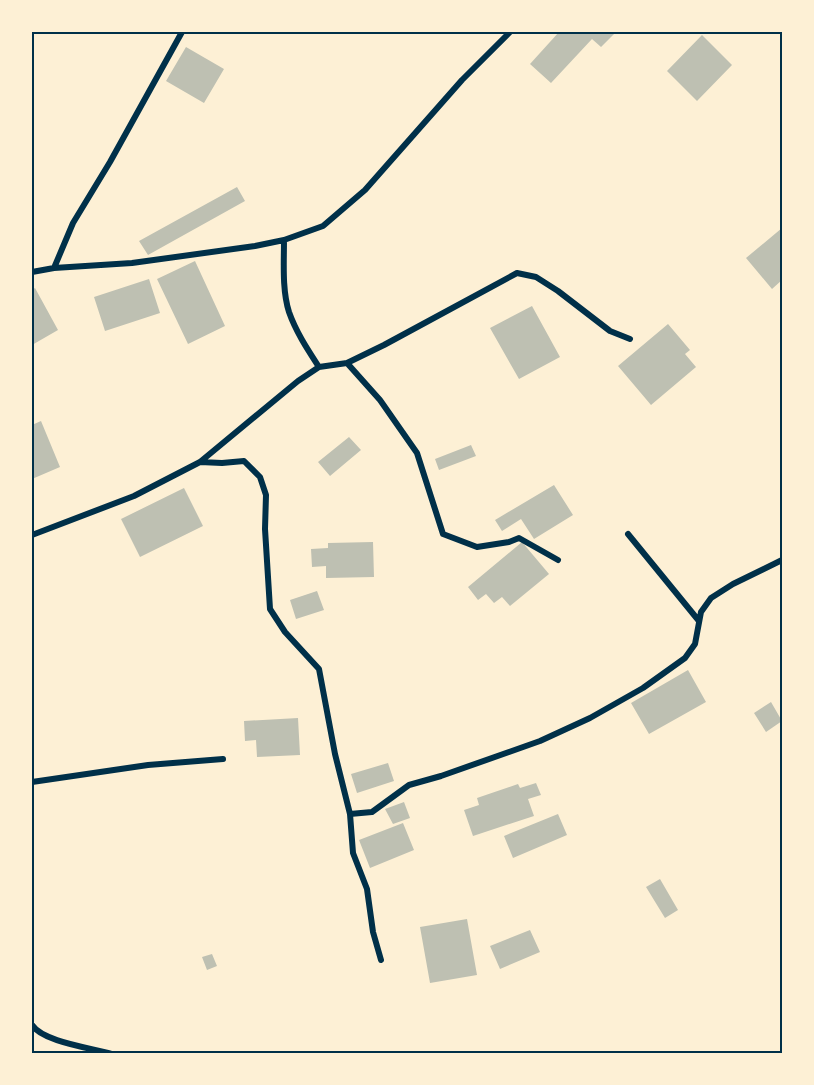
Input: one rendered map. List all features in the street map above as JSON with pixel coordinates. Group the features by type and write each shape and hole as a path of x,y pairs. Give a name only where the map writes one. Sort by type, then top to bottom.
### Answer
{"street":[{"path":"54,268 73,223 110,162 182,32"},
{"path":"32,273 54,268 132,263 255,246 284,240 323,226 364,190 462,80 510,32"},
{"path":"284,240 289,312 299,335 319,367"},
{"path":"32,535 134,496 200,462 298,381 319,367 347,363 517,273 536,277 610,331 630,339"},
{"path":"347,363 380,400 417,453 443,534 477,546 508,542 519,538 558,560"},
{"path":"200,462 244,461 260,477 266,495 265,529 270,609 285,632 319,669 335,754 350,814 353,853 367,889 373,932 381,960"},
{"path":"628,534 699,621"},
{"path":"350,814 372,812 409,785 540,741 643,688 685,658 695,644 699,621 705,605 718,593 783,560"},
{"path":"32,782 148,765 224,759"},
{"path":"32,1025 35,1030 56,1040 112,1053"}],"building":[{"path":"559,32 616,32 601,47 592,39 551,83 530,64"},
{"path":"702,35 732,65 697,101 667,71"},
{"path":"186,47 224,69 204,103 166,81"},
{"path":"237,187 245,201 148,255 139,241"},
{"path":"782,228 782,280 772,289 746,258"},
{"path":"195,261 225,326 188,344 157,279"},
{"path":"149,279 160,313 105,331 94,297"},
{"path":"35,288 58,330 32,345 32,290"},
{"path":"532,306 560,357 519,379 490,328"},
{"path":"668,324 690,350 685,354 696,367 651,405 618,366"},
{"path":"41,421 60,467 32,479 32,425"},
{"path":"349,437 361,450 330,476 318,462"},
{"path":"471,445 476,456 439,470 435,459"},
{"path":"554,485 573,515 534,539 521,519 502,531 495,520"},
{"path":"184,488 203,526 140,557 121,519"},
{"path":"373,542 374,577 326,578 326,566 312,567 311,549 328,548 328,543"},
{"path":"522,542 549,574 510,606 502,597 494,603 486,594 478,600 468,587"},
{"path":"317,591 324,610 296,619 290,600"},
{"path":"688,670 706,702 649,734 631,703"},
{"path":"771,702 782,721 766,732 754,713"},
{"path":"298,718 300,755 257,757 256,740 245,741 244,721"},
{"path":"388,763 394,781 357,793 351,774"},
{"path":"536,783 541,795 528,799 534,816 473,836 464,810 479,805 477,798 518,784 520,788"},
{"path":"404,802 410,818 393,824 385,809"},
{"path":"558,814 567,835 513,858 504,836"},
{"path":"403,823 414,850 370,868 359,840"},
{"path":"660,879 678,910 665,918 646,887"},
{"path":"467,919 477,975 430,983 420,927"},
{"path":"530,930 540,952 500,969 490,946"},
{"path":"212,954 217,966 207,970 202,957"}]}
